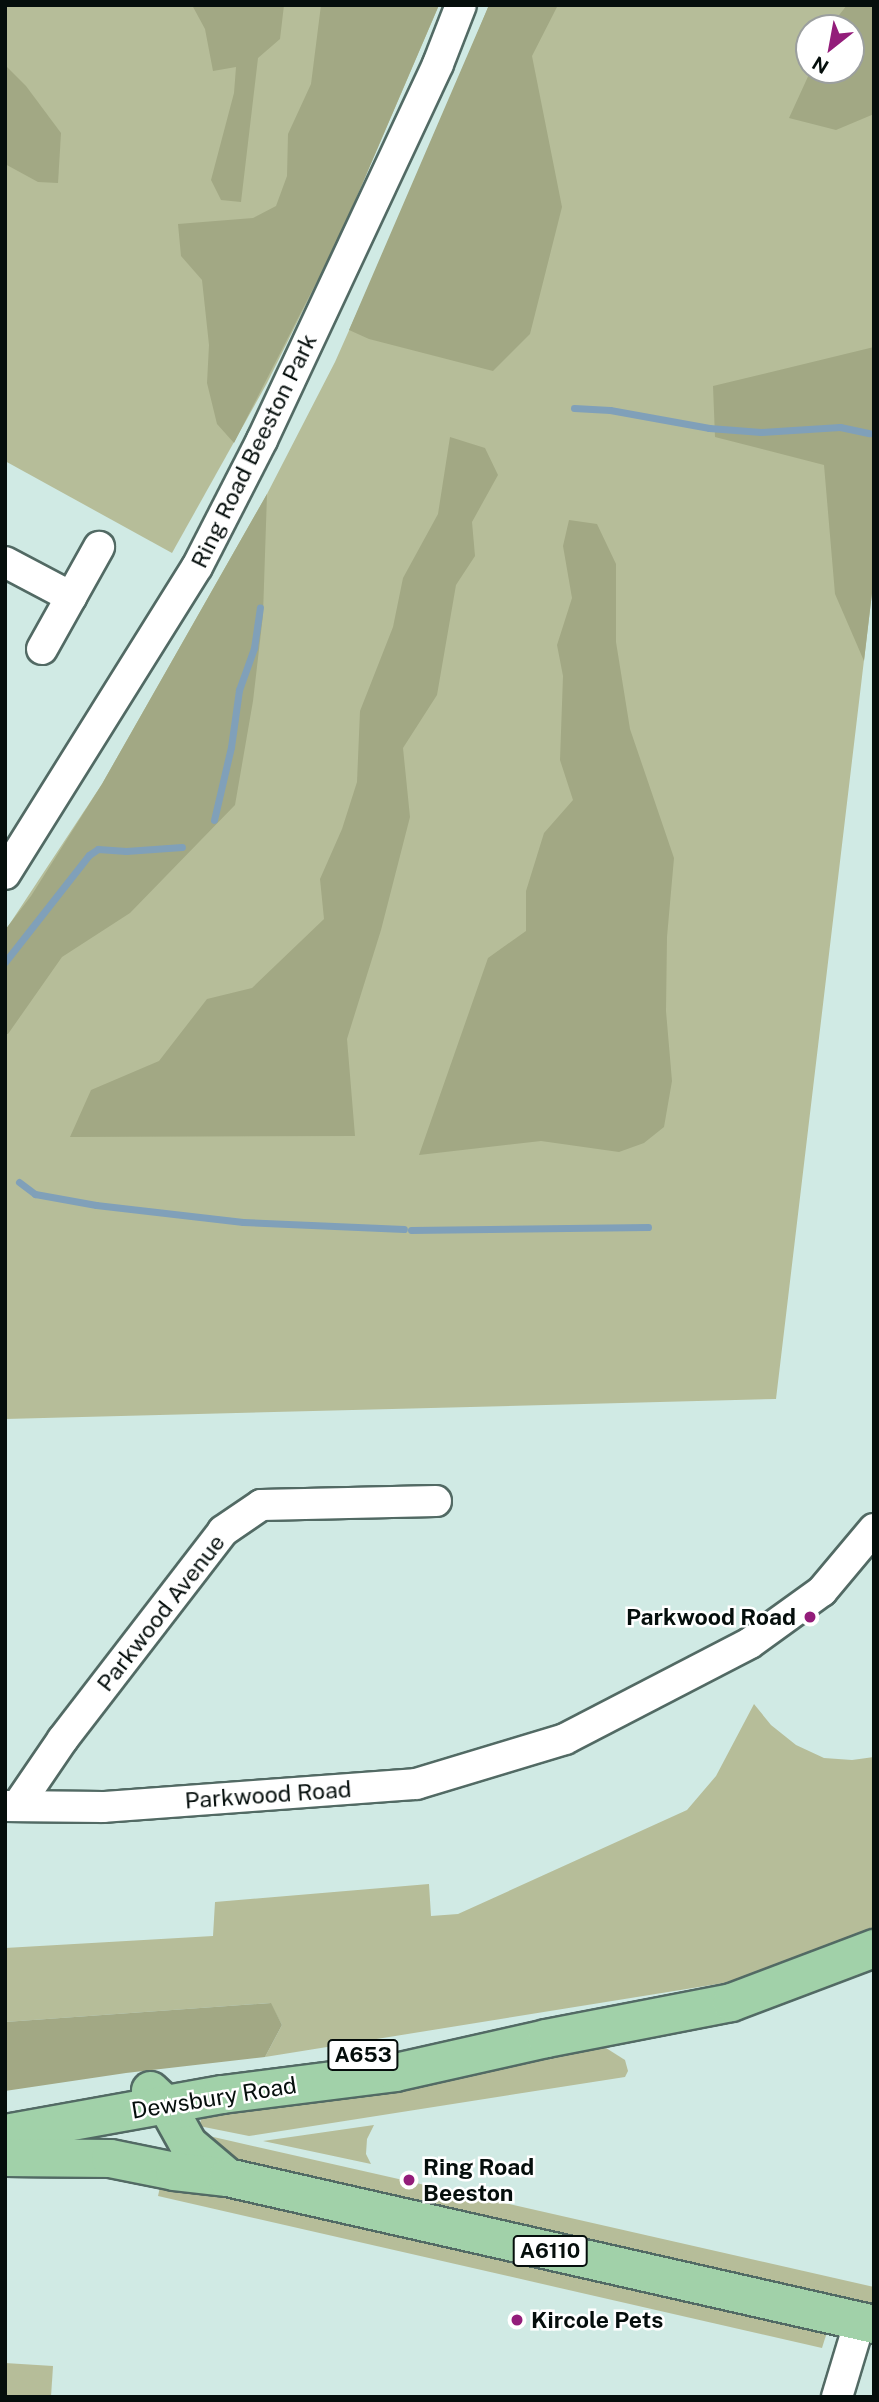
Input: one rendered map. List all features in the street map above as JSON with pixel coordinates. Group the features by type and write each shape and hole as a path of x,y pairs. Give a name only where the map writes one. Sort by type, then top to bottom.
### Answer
{"main road":[{"name":"Dewsbury Road","path":"5,2133 150,2102 180,2078 310,2060 546,2038 731,2002 874,1948"},
{"name":"Dewsbury Road","path":"5,2113 150,2102"},
{"path":"150,2102 143,2154 152,2165"},
{"name":"A6110","path":"150,2102 188,2144 227,2177"},
{"name":"A6110","path":"5,2157 89,2156 152,2165 174,2172 227,2177 867,2322"}],"street":[{"name":"Ring Road Beeston Park","path":"5,874 197,567 262,440 409,127 461,5"},
{"path":"42,649 99,547"},
{"path":"5,562 71,597"},
{"name":"Parkwood Avenue","path":"11,1805 223,1531 261,1505 436,1501"},
{"name":"Parkwood Road","path":"11,1805 103,1807 416,1784 565,1739 750,1643 822,1591 874,1529"},
{"path":"837,2397 867,2322"}],"green space":[{"path":"5,5 439,5 339,238 267,383 172,553 5,461"},
{"path":"192,5 284,5 280,39 258,58 241,202 221,200 211,180 234,93 236,67 213,71 205,29"},
{"path":"321,5 439,5 339,238 234,443 217,424 207,383 209,345 202,280 181,256 178,224 253,218 276,206 287,176 288,134 311,84"},
{"path":"489,5 874,5 874,576 776,1399 5,1419 5,931 102,784 267,494 335,362 431,146"},
{"path":"489,5 558,5 532,56 562,207 530,334 493,371 369,339 349,330"},
{"path":"847,5 874,5 874,114 836,130 789,118 805,84 865,84 865,14 840,14"},
{"path":"5,65 26,86 61,133 58,183 38,182 5,164"},
{"path":"874,347 874,576 864,661 835,594 824,465 715,437 713,386"},
{"path":"450,437 485,448 498,475 472,522 475,556 456,585 437,695 403,748 410,817 381,930 347,1039 355,1136 70,1137 91,1090 159,1061 207,999 252,988 324,919 320,879 342,829 357,782 360,711 393,627 403,578 438,514"},
{"path":"267,494 263,615 253,701 235,805 130,913 62,957 8,1034 5,1034 5,930 31,896 102,784"},
{"path":"569,520 597,524 616,564 616,642 630,729 674,858 667,937 666,1011 672,1081 664,1127 644,1143 619,1152 541,1141 419,1155 488,958 526,931 526,891 544,833 573,800 560,760 563,676 557,645 572,598 563,546"},
{"path":"754,1704 771,1725 796,1745 824,1758 852,1760 874,1757 874,1930 847,1943 724,1983 265,2057 282,2025 270,2003 5,2022 5,1948 213,1936 215,1902 429,1884 431,1916 458,1914 687,1810 716,1776"},
{"path":"271,2003 282,2025 265,2057 126,2073 5,2091 5,2022"},
{"path":"606,2048 625,2060 628,2071 625,2077 249,2136 199,2126 203,2113 209,2107"},
{"path":"374,2125 367,2139 366,2154 371,2164 263,2141"},
{"path":"196,2133 874,2287 874,2307 240,2165"},
{"path":"162,2178 828,2329 822,2348 158,2196"},
{"path":"5,2363 53,2366 51,2397 5,2397"}],"waterway":[{"path":"574,408 610,410 709,428 761,432 840,427 869,433"},
{"path":"214,820 231,747 239,690 254,648 260,607"},
{"path":"5,962 89,855 98,849 126,851 182,847"},
{"path":"19,1182 35,1194 96,1205 243,1222 404,1229"},
{"path":"411,1230 648,1227"}],"place":[{"name":"Parkwood Road","path":"810,1617"},
{"name":"Ring Road Beeston","path":"409,2180"},
{"name":"Kircole Pets","path":"517,2320"}]}
